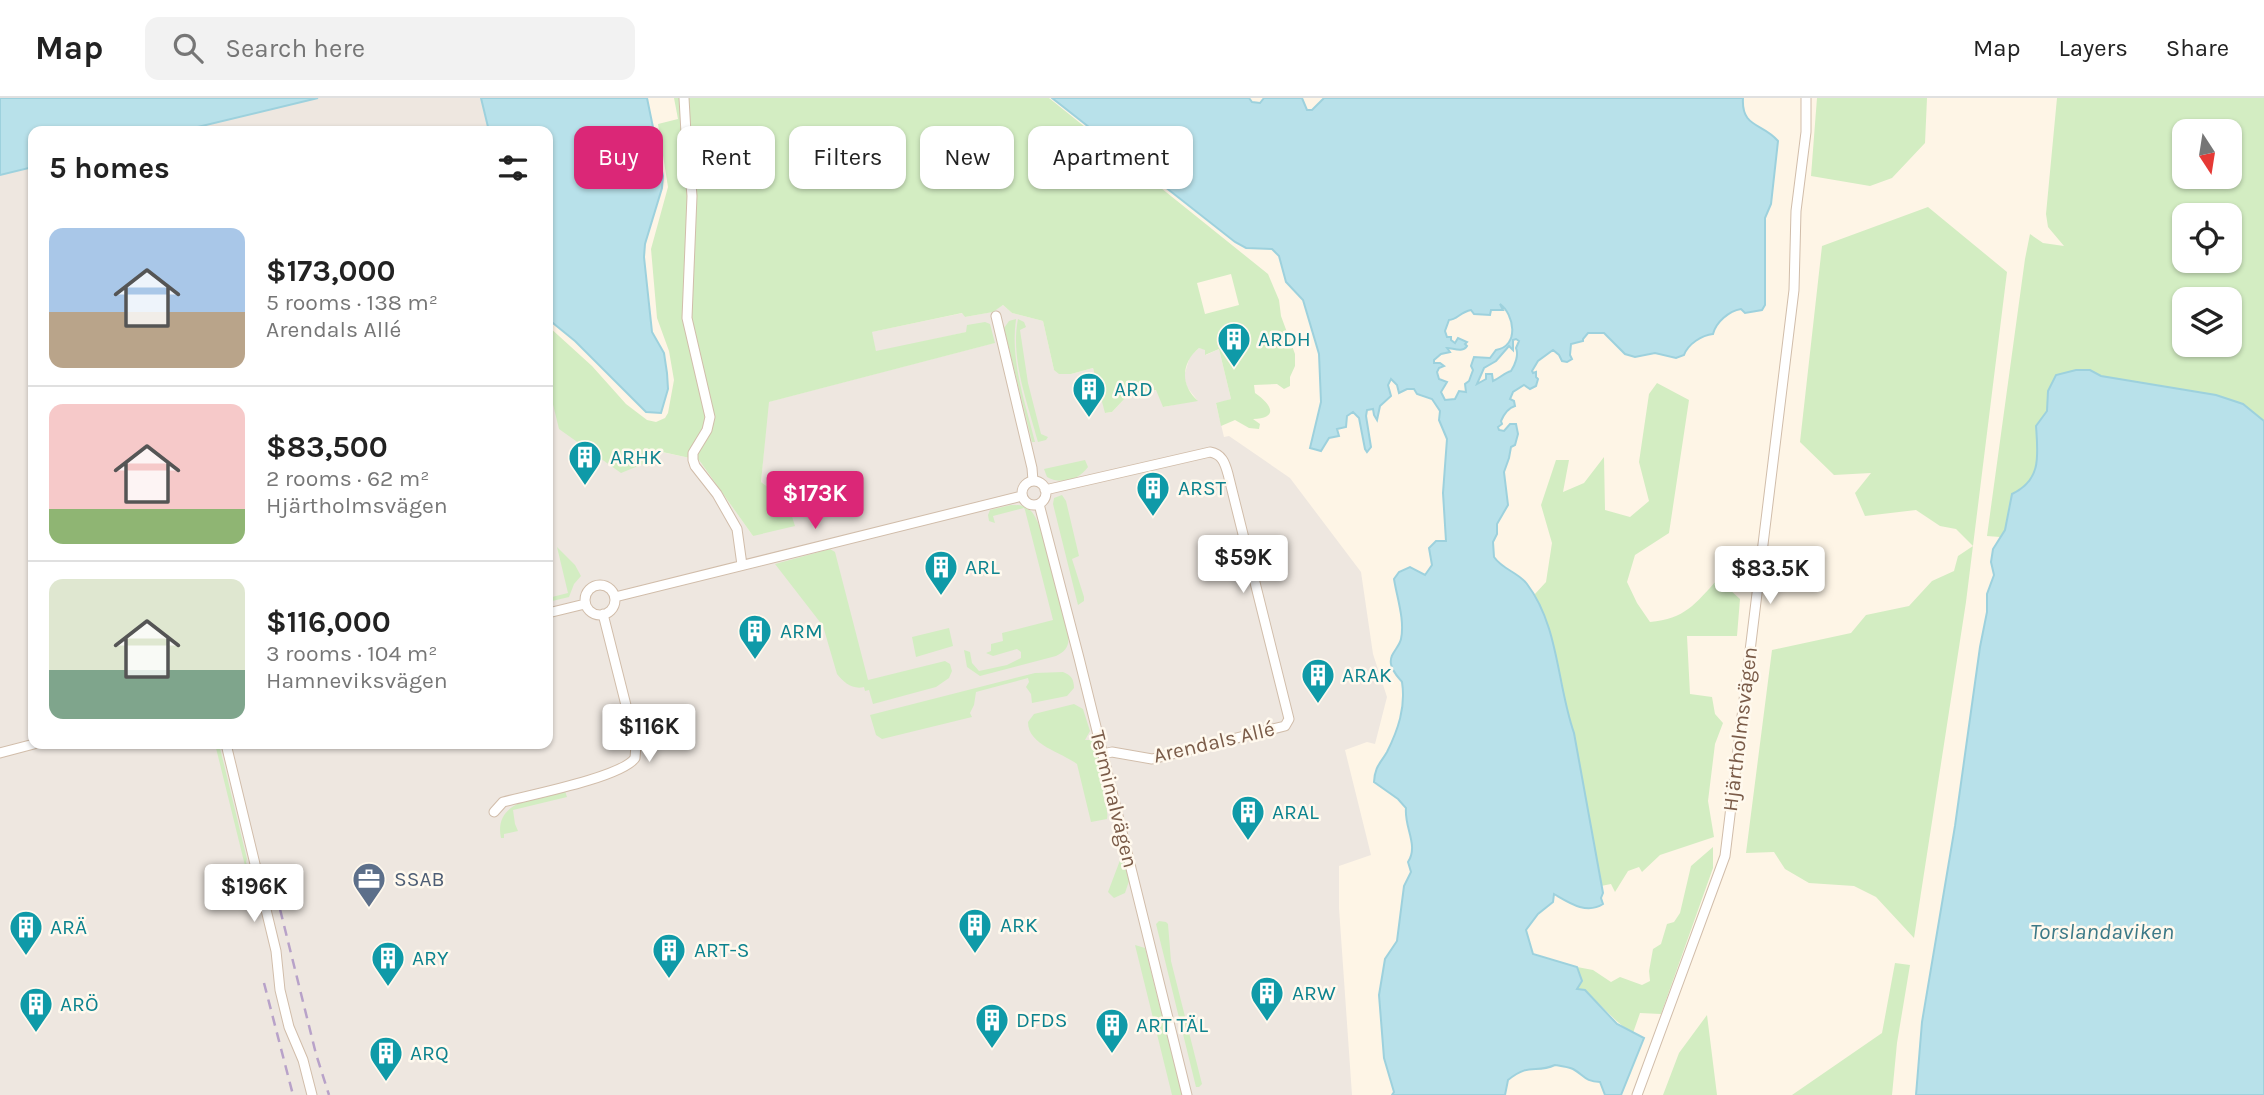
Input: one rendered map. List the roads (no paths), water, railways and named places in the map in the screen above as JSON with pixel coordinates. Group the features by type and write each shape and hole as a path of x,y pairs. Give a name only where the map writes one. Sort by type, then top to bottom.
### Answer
{"street":[{"path":"684,98 684,153 692,196 687,318 710,416 707,430 692,453 695,466 717,494 737,529 743,565"},
{"name":"Hjärtholmsvägen","path":"1637,1095 1725,856 1794,290 1796,211 1806,132 1806,98"},
{"path":"996,316 1033,481"},
{"name":"Arendals Allé","path":"1045,490 1210,452 1222,458 1289,719 1285,726 1152,759 1112,752 1103,754"},
{"path":"1033,481 1041,484 1045,490 1045,498 1039,504 1029,504 1022,496 1024,486 1033,481"},
{"path":"615,597 1022,496"},
{"name":"Terminalvägen","path":"1039,504 1187,1095"},
{"path":"585,604 587,592 596,585 608,587 615,597"},
{"path":"585,604 592,612 603,614 612,608 615,597"},
{"path":"553,612 585,604"},
{"path":"494,812 503,802 604,776 626,767 635,758 636,745 603,614"},
{"path":"0,753 28,746"},
{"path":"227,749 276,951 280,990 289,1027 303,1060 312,1095"}],"water":[{"path":"0,98 318,98 202,126 28,126 28,168 0,175"},
{"path":"481,98 647,98 653,126 574,126 574,189 662,189 645,244 644,257 652,332 664,353 667,373 668,389 661,413 646,412 575,341 553,323 553,126 488,126"},
{"path":"1052,98 1249,98 1252,102 1260,103 1264,98 1302,98 1307,110 1312,110 1324,98 1743,98 1743,108 1749,120 1778,141 1771,204 1765,218 1765,305 1762,310 1745,313 1741,309 1732,312 1720,321 1713,334 1696,341 1684,355 1676,358 1655,353 1635,357 1625,354 1604,333 1588,333 1583,341 1571,344 1572,359 1567,362 1562,361 1553,350 1538,361 1532,371 1536,372 1538,379 1536,386 1530,389 1524,385 1513,392 1510,399 1515,406 1506,412 1502,424 1498,427 1504,431 1510,424 1516,424 1518,434 1504,472 1508,505 1497,524 1497,534 1493,542 1494,557 1527,584 1538,600 1545,618 1574,733 1603,893 1603,904 1590,908 1577,906 1554,894 1553,902 1538,914 1526,930 1533,954 1577,967 1582,981 1577,989 1585,990 1617,1024 1644,1038 1621,1095 1605,1095 1600,1082 1588,1079 1573,1069 1555,1065 1522,1071 1508,1080 1505,1095 1392,1095 1394,1092 1384,1058 1379,995 1385,959 1397,941 1404,886 1411,872 1408,862 1412,843 1406,808 1374,782 1377,769 1398,727 1403,700 1402,682 1391,664 1391,657 1400,642 1402,632 1394,579 1399,572 1410,567 1425,575 1432,565 1429,548 1436,541 1446,541 1443,493 1447,439 1439,420 1440,411 1432,399 1417,394 1414,389 1399,393 1397,385 1391,379 1388,385 1391,396 1380,406 1377,420 1373,409 1367,410 1371,447 1367,452 1359,418 1353,412 1347,416 1346,427 1337,429 1339,436 1329,438 1321,451 1310,448 1321,402 1319,354 1303,300 1286,282 1279,256 1272,249 1246,248 1168,189 1193,189 1193,126 1088,126","holes":["1500,304 1505,309 1512,329 1509,343 1496,350 1490,358 1474,357 1471,366 1473,370 1465,384 1466,392 1459,391 1455,399 1445,400 1441,392 1447,382 1439,379 1437,372 1444,366 1434,363 1434,360 1441,354 1450,352 1447,348 1460,350 1467,346 1467,342 1458,338 1455,343 1451,337 1447,337 1445,331 1449,320 1471,310 1474,314 1490,315 1491,310 1503,310","1513,340 1519,341 1516,348 1517,357 1511,371 1493,381 1492,374 1486,374 1486,379 1477,384 1484,368 1496,361 1509,346 1513,350"]},
{"name":"Torslandaviken","path":"2090,370 2101,376 2216,395 2243,404 2264,421 2264,1095 1916,1095 1922,1022 1955,826 1987,612 1987,594 1994,575 1991,562 1993,549 2005,530 2012,494 2029,482 2036,466 2036,426 2047,411 2048,391 2056,375"}],"railway":[{"path":"276,893 316,1054 329,1095"},
{"path":"264,983 293,1095"}],"place":[{"name":"ARDH","path":"1234,369"},
{"name":"ARD","path":"1089,419"},
{"name":"ARHK","path":"585,487"},
{"name":"ARST","path":"1153,518"},
{"name":"ARL","path":"941,597"},
{"name":"ARM","path":"755,661"},
{"name":"ARAK","path":"1318,705"},
{"name":"ARAL","path":"1248,842"},
{"name":"SSAB","path":"369,909"},
{"name":"ARK","path":"975,955"},
{"name":"ARÄ","path":"26,957"},
{"name":"ART-S","path":"669,980"},
{"name":"ARY","path":"388,988"},
{"name":"ARW","path":"1267,1023"},
{"name":"ARÖ","path":"36,1034"},
{"name":"DFDS","path":"992,1050"},
{"name":"ART TÄL","path":"1112,1055"},
{"name":"ARQ","path":"386,1083"}]}
